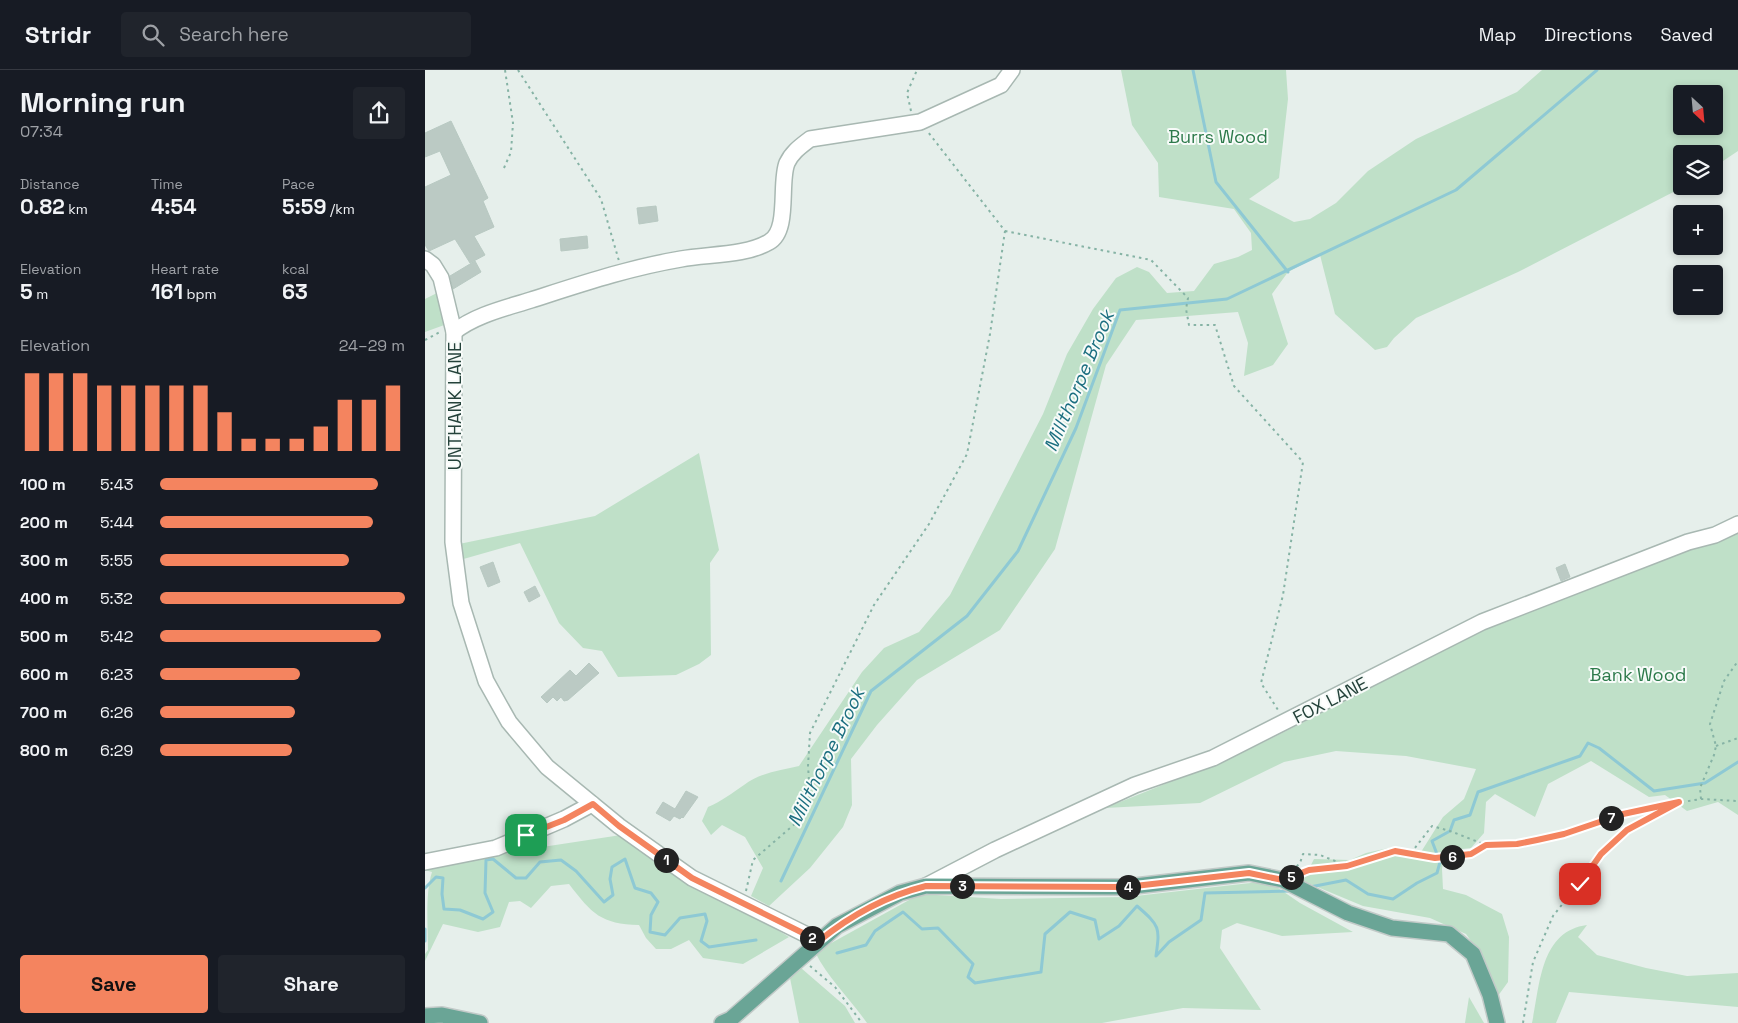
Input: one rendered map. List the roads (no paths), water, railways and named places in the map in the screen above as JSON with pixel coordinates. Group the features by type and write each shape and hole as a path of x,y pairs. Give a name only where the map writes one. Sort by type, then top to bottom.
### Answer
{"main road":[{"path":"722,1023 731,1019 837,926 900,893 926,886 1126,887 1249,873 1283,880 1348,913 1392,928 1449,934 1473,954 1489,995 1497,1023"},
{"path":"425,1016 442,1015 480,1023"}],"street":[{"name":"UNTHANK LANE","path":"819,941 692,878 619,826 547,767 509,722 486,681 461,603 453,542 454,332 469,322 496,312 622,271 682,258 755,250 772,241 781,225 787,165 796,149 810,139 917,123 1001,85 1012,70"},
{"path":"425,259 433,265 441,278 454,332"},
{"name":"FOX LANE","path":"926,886 995,850 1135,785 1213,758 1482,622 1688,542 1715,535 1738,524"},
{"path":"425,862 496,848 564,820 593,804"},
{"path":"963,867 968,886"}],"waterway":[{"path":"1193,70 1216,182 1288,272"},
{"name":"Millthorpe Brook","path":"781,881 871,691 967,616 1018,551 1076,428 1120,310 1227,299 1456,190 1597,70"},
{"path":"1310,887 1346,880 1368,894 1393,899 1417,883 1437,873 1440,862 1432,841 1450,831 1454,820 1470,815 1478,792 1580,756 1588,743 1599,748 1654,791 1705,783 1738,762"},
{"name":"Millthorpe Brook","path":"425,888 436,877 443,878 442,894 444,909 460,910 483,919 493,912 485,893 486,860 493,859 516,878 526,878 540,862 561,860 576,871 604,902 613,895 610,879 612,867 625,859 635,888 651,893 658,902 651,915 650,932 665,935 680,918 705,914 707,921 701,941 709,947 756,940"},
{"path":"837,953 866,945 875,931 903,912 922,929 938,928 973,964 968,977 975,983 1041,972 1045,934 1070,912 1095,920 1099,939 1119,926 1137,906 1150,918 1157,928 1156,956 1169,942 1201,920 1205,893 1292,891"},
{"name":"Millthorpe Brook","path":"425,929 425,941"}],"park label":[{"name":"Burrs Wood","path":"1218,136"},
{"name":"Bank Wood","path":"1638,674"}]}
